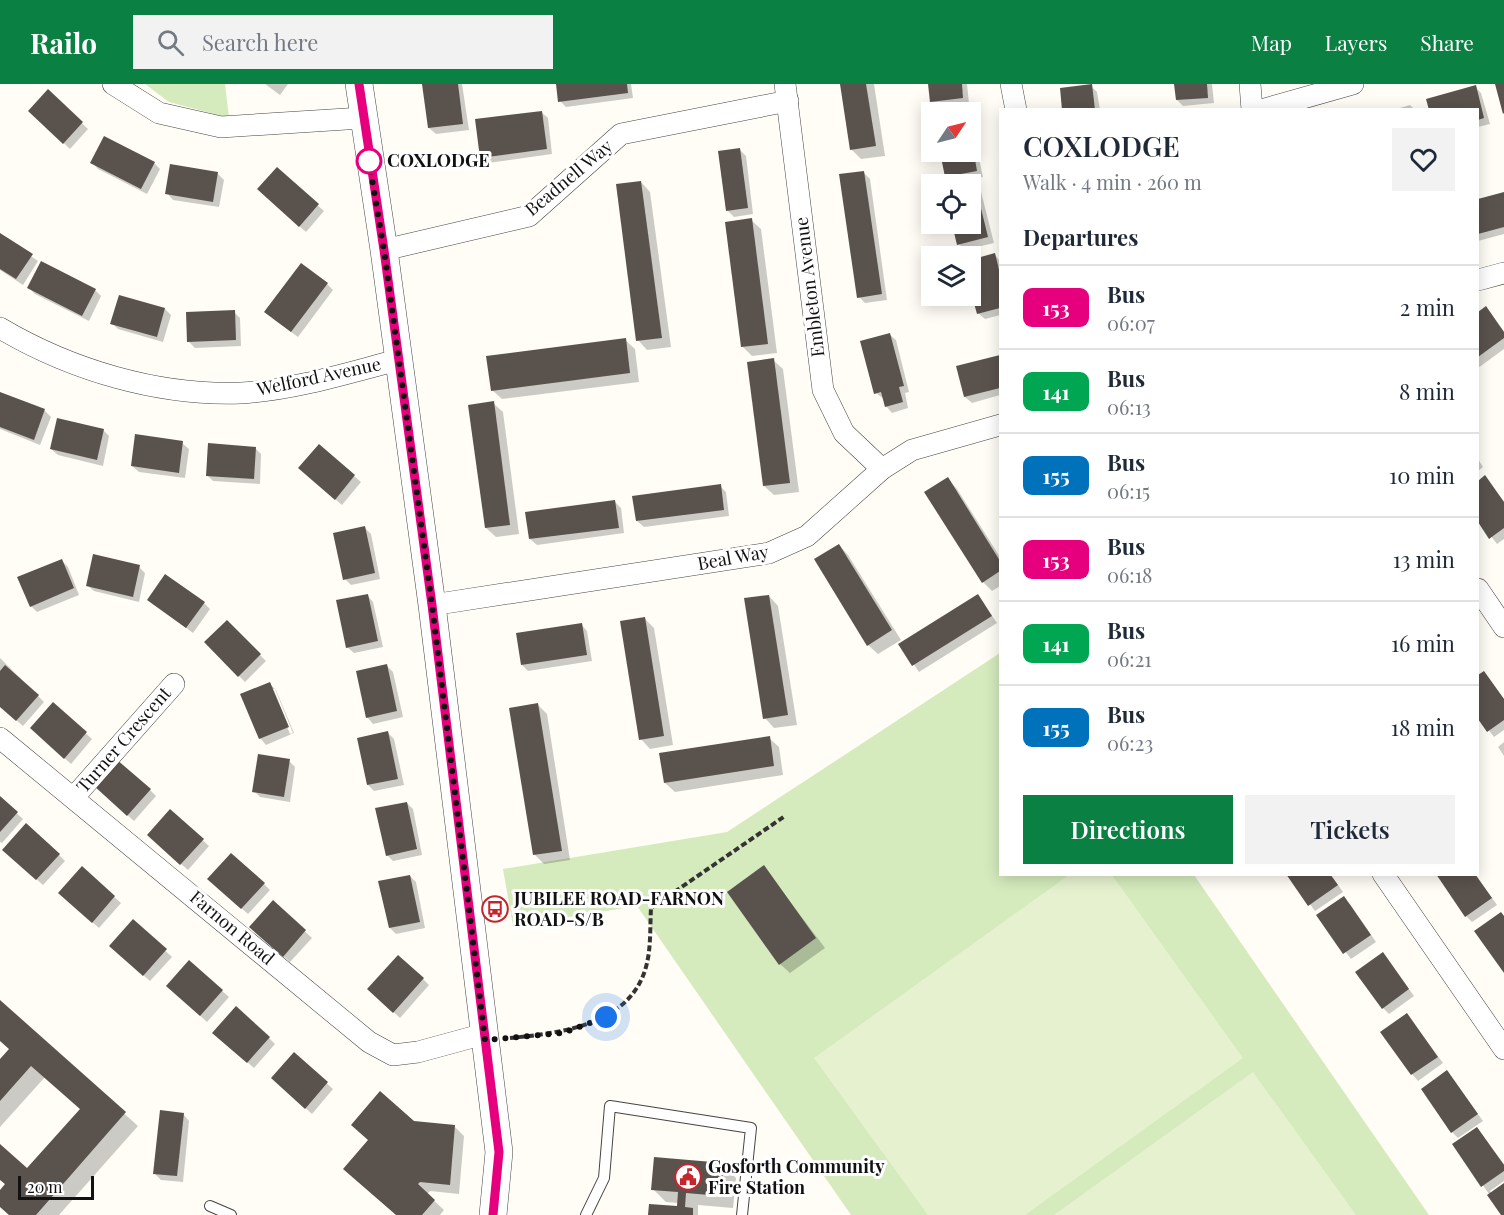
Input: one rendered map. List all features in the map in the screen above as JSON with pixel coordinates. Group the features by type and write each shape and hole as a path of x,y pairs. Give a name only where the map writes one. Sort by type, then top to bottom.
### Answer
{"street":[{"path":"113,84 159,113 221,127 362,118"},
{"path":"359,84 432,605 499,1152 493,1215"},
{"path":"1011,84 1016,108"},
{"path":"1250,84 1252,108"},
{"path":"1268,108 1353,84"},
{"name":"Beadnell Way","path":"384,250 529,216 621,134 787,92"},
{"name":"Embleton Avenue","path":"787,92 823,390 844,433 882,469"},
{"path":"1479,280 1504,273"},
{"name":"Welford Avenue","path":"0,328 22,341 71,362 139,384 189,393 243,393 318,381 398,360"},
{"name":"Beal Way","path":"432,605 768,554 807,536 882,469 912,450 999,425"},
{"path":"1479,590 1504,627"},
{"name":"Turner Crescent","path":"74,797 174,684"},
{"name":"Farnon Road","path":"0,738 369,1042 393,1055 418,1052 485,1037"},
{"path":"1384,876 1504,1049"}],"lane":[{"path":"586,1215 604,1178 610,1106 751,1128 742,1215"},
{"path":"210,1206 231,1215"}],"path":[{"path":"485,1037 563,1033 606,1017 635,991 647,964 651,908 785,816"}],"green space":[{"path":"145,84 225,84 229,118 169,102"},
{"path":"999,654 999,876 1195,876 1429,1215 851,1215 637,906 513,926 503,869 727,832"},
{"path":"1068,876 1113,876 1243,1058 1025,1215 928,1215 814,1058"},
{"path":"1253,1072 1356,1215 1054,1215"}],"building":[{"path":"422,84 458,84 463,124 428,128"},
{"path":"556,84 627,84 628,93 558,102"},
{"path":"840,84 866,84 876,146 850,150"},
{"path":"928,84 962,84 963,98 930,102"},
{"path":"1092,84 1095,108 1062,108 1060,88"},
{"path":"1174,84 1207,84 1208,98 1176,100"},
{"path":"1495,84 1504,84 1503,114"},
{"path":"1476,85 1484,118 1479,120 1479,108 1428,108 1426,99"},
{"path":"48,89 83,122 63,144 28,111"},
{"path":"542,111 547,149 480,158 475,119"},
{"path":"104,136 155,162 141,189 90,163"},
{"path":"740,148 748,208 726,211 718,151"},
{"path":"942,162 975,162 977,171 944,174"},
{"path":"170,164 218,172 213,202 165,194"},
{"path":"277,167 319,204 299,227 257,189"},
{"path":"864,171 882,294 857,298 839,174"},
{"path":"641,181 662,338 636,341 616,184"},
{"path":"1504,192 1504,227 1479,234 1479,199"},
{"path":"981,208 988,237 957,245 954,234 981,234"},
{"path":"752,218 768,344 741,347 725,222"},
{"path":"0,233 33,254 16,279 0,269"},
{"path":"995,253 999,270 999,308 977,314 975,306 981,306 981,257"},
{"path":"41,261 96,289 82,316 27,288"},
{"path":"301,263 328,283 291,332 264,312"},
{"path":"119,295 165,308 157,337 110,324"},
{"path":"1486,306 1504,332 1504,338 1479,356 1479,311"},
{"path":"235,310 236,340 187,342 186,312"},
{"path":"890,333 904,386 899,387 903,402 885,407 881,392 874,394 860,341"},
{"path":"626,338 630,373 491,391 486,356"},
{"path":"999,355 999,388 964,397 956,366"},
{"path":"774,358 790,483 763,486 747,362"},
{"path":"0,392 45,409 34,440 0,427"},
{"path":"494,401 510,525 485,528 468,405"},
{"path":"57,418 104,429 97,460 50,449"},
{"path":"135,434 183,441 179,473 131,466"},
{"path":"208,443 256,447 254,479 206,476"},
{"path":"319,444 355,475 335,500 298,468"},
{"path":"1485,475 1504,502 1504,528 1489,539 1479,524 1479,480"},
{"path":"948,477 999,559 999,572 982,583 924,492"},
{"path":"721,484 724,510 636,521 632,496"},
{"path":"615,500 619,528 529,539 525,512"},
{"path":"365,526 375,573 343,580 333,533"},
{"path":"839,544 892,630 867,646 814,559"},
{"path":"93,554 140,565 133,597 86,586"},
{"path":"62,559 74,588 30,607 17,577"},
{"path":"165,574 205,602 186,628 147,600"},
{"path":"368,594 378,641 346,648 336,600"},
{"path":"978,594 992,616 912,666 898,644"},
{"path":"769,595 788,715 763,719 744,598"},
{"path":"645,617 664,736 639,740 620,621"},
{"path":"227,620 261,654 238,677 204,642"},
{"path":"582,623 587,655 521,665 516,633"},
{"path":"387,664 397,711 366,718 356,671"},
{"path":"5,665 39,695 16,721 0,707 0,671"},
{"path":"1484,671 1504,699 1504,720 1487,732 1479,720 1479,674"},
{"path":"270,682 289,727 259,739 240,694"},
{"path":"53,702 87,732 64,759 30,728"},
{"path":"538,703 562,851 533,855 509,708"},
{"path":"388,731 398,779 367,785 357,738"},
{"path":"770,736 774,766 664,783 659,753"},
{"path":"258,754 290,759 284,797 252,792"},
{"path":"116,759 151,789 127,816 93,785"},
{"path":"0,796 18,812 0,832"},
{"path":"407,802 417,849 386,856 375,808"},
{"path":"170,809 204,839 180,865 147,835"},
{"path":"26,823 60,854 36,880 2,850"},
{"path":"231,853 265,883 241,909 207,879"},
{"path":"764,865 816,938 779,965 727,892"},
{"path":"82,866 115,896 92,923 58,893"},
{"path":"410,875 420,922 389,928 378,881"},
{"path":"1287,876 1331,876 1338,885 1308,906"},
{"path":"1437,876 1476,876 1492,898 1465,917"},
{"path":"1344,896 1371,935 1343,954 1316,915"},
{"path":"273,900 306,930 283,957 249,927"},
{"path":"1501,912 1504,916 1504,973 1474,931"},
{"path":"133,919 167,949 143,976 109,946"},
{"path":"1383,952 1409,989 1382,1009 1355,972"},
{"path":"398,955 424,978 393,1013 367,989"},
{"path":"189,960 223,990 200,1016 166,986"},
{"path":"0,1000 126,1112 36,1215 9,1215 0,1207 0,1190 5,1184 0,1180 0,1144 27,1168 80,1109 31,1066 0,1101 0,1059 9,1049 0,1041"},
{"path":"236,1006 270,1037 247,1063 212,1033"},
{"path":"1407,1013 1438,1057 1411,1075 1380,1032"},
{"path":"294,1052 328,1082 305,1109 271,1078"},
{"path":"1447,1070 1478,1114 1451,1133 1421,1089"},
{"path":"380,1091 414,1121 455,1125 450,1185 420,1182 418,1184 435,1200 422,1215 396,1215 343,1169 368,1140 351,1125"},
{"path":"160,1110 184,1113 177,1176 153,1174"},
{"path":"1477,1127 1504,1165 1504,1171 1481,1187 1452,1144"},
{"name":"Gosforth Community Fire Station","path":"654,1157 724,1163 721,1196 686,1193 685,1207 693,1208 693,1215 648,1215 649,1204 677,1206 678,1192 651,1190"},
{"path":"1504,1183 1504,1215 1501,1215 1487,1195"}],"bus line":[{"name":"153","path":"359,84 432,605 499,1152 493,1215"}],"place":[{"name":"COXLODGE","path":"369,161"},
{"name":"JUBILEE ROAD-FARNON ROAD-S/B","path":"495,909"},
{"name":"Gosforth Community Fire Station","path":"688,1177"}],"route":[{"path":"369,161 384,250 432,605 485,1040 563,1033 606,1017"}]}
